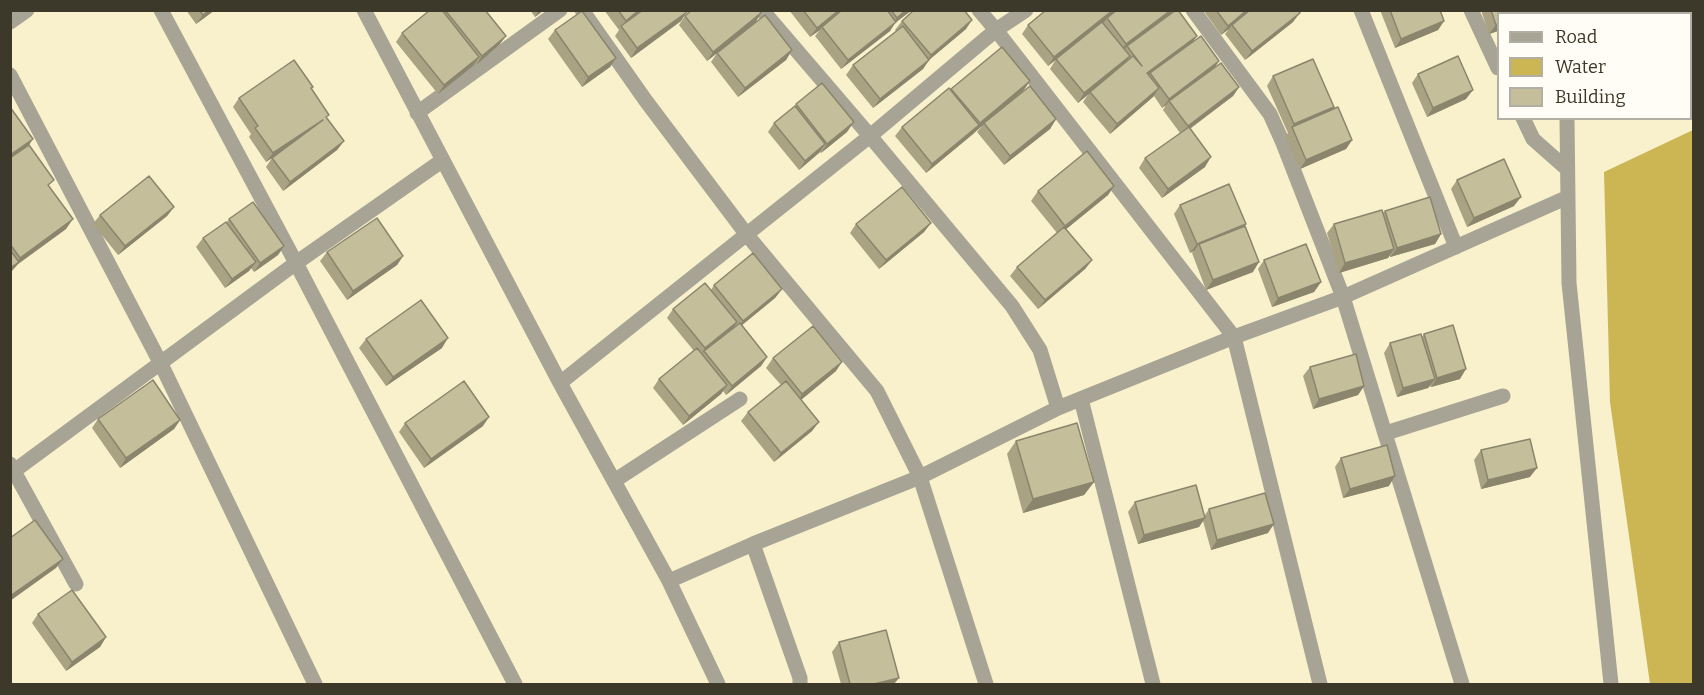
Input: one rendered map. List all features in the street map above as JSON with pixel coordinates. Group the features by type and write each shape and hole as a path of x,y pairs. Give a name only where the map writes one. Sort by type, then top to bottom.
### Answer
{"street":[{"path":"10,22 27,10"},
{"path":"160,10 296,263 515,684"},
{"path":"364,10 560,383 669,581 718,684"},
{"path":"417,113 560,10"},
{"path":"582,10 646,101 747,235 877,391 920,477 986,684"},
{"path":"762,10 1012,306 1040,350 1058,408"},
{"path":"979,10 1234,337 1320,684"},
{"path":"560,383 870,136 996,30 1026,10"},
{"path":"1193,10 1270,114 1283,143 1343,297 1461,684"},
{"path":"1361,10 1456,247"},
{"path":"1471,10 1497,66"},
{"path":"10,75 161,364 315,684"},
{"path":"1524,120 1533,139 1567,169"},
{"path":"1567,120 1569,283 1611,684"},
{"path":"76,584 12,470 161,364 296,263 443,160"},
{"path":"669,581 753,544 920,477 1058,408 1234,337 1343,297 1568,197"},
{"path":"1386,433 1503,396"},
{"path":"614,481 740,399"},
{"path":"1081,399 1153,684"},
{"path":"753,544 800,678 800,684"}],"water":[{"path":"1693,130 1693,684 1650,684 1610,402 1604,172"}],"building":[{"path":"199,10 209,10 203,15"},
{"path":"430,10 442,10 479,57 444,85 402,33"},
{"path":"445,10 485,10 506,36 482,56"},
{"path":"618,10 639,10 626,21"},
{"path":"643,10 686,10 687,12 637,48 621,26"},
{"path":"692,10 759,10 761,13 713,52 685,16"},
{"path":"803,10 839,10 817,28"},
{"path":"842,10 887,10 896,22 848,60 822,27"},
{"path":"891,10 906,10 897,18"},
{"path":"914,10 964,10 972,20 931,55 902,21"},
{"path":"1046,10 1113,10 1054,57 1028,25"},
{"path":"1117,10 1171,10 1126,44 1107,18"},
{"path":"1176,10 1197,36 1147,73 1159,88 1117,124 1090,92 1133,56 1142,66 1127,46"},
{"path":"1216,10 1247,10 1228,26"},
{"path":"1250,10 1298,10 1300,13 1252,51 1232,25"},
{"path":"1390,10 1440,10 1444,21 1401,39"},
{"path":"1491,10 1527,10 1528,12 1497,12 1496,25"},
{"path":"582,11 616,58 588,77 555,30"},
{"path":"765,15 792,50 745,88 717,53"},
{"path":"1102,22 1130,56 1084,93 1056,59"},
{"path":"903,26 929,60 880,99 853,65"},
{"path":"1201,36 1219,61 1169,99 1150,73"},
{"path":"1002,47 1030,81 980,123 951,89"},
{"path":"1458,56 1473,90 1433,108 1418,74"},
{"path":"1313,59 1334,107 1294,124 1273,76"},
{"path":"294,60 329,115 326,117 344,141 290,182 272,158 323,120 273,153 255,128 258,126 239,98"},
{"path":"1221,63 1239,87 1188,126 1169,101"},
{"path":"822,83 854,122 827,144 796,104"},
{"path":"1030,86 1056,119 1010,156 984,123"},
{"path":"949,88 979,125 932,164 902,127"},
{"path":"795,106 825,144 805,161 774,123"},
{"path":"10,107 33,139 10,155"},
{"path":"1338,107 1352,140 1306,160 1292,127"},
{"path":"1189,127 1211,157 1168,189 1145,158"},
{"path":"29,145 54,180 48,185 73,219 20,258 10,244 10,158"},
{"path":"1087,151 1114,186 1065,226 1038,191"},
{"path":"1504,159 1521,197 1474,218 1457,180"},
{"path":"149,176 174,207 125,246 100,215"},
{"path":"1229,184 1246,224 1197,244 1180,205"},
{"path":"902,187 931,223 886,260 856,224"},
{"path":"1430,197 1441,234 1397,248 1385,211"},
{"path":"253,202 284,246 260,263 229,219"},
{"path":"1382,210 1394,249 1345,263 1334,224"},
{"path":"377,218 403,256 353,291 327,252"},
{"path":"226,222 256,262 232,279 203,238"},
{"path":"1245,226 1259,262 1213,280 1199,244"},
{"path":"1064,227 1092,260 1045,300 1017,267"},
{"path":"1306,244 1321,282 1278,298 1264,260"},
{"path":"10,250 19,262 10,268"},
{"path":"753,253 782,289 743,321 714,285"},
{"path":"705,283 737,322 705,348 673,309"},
{"path":"421,300 448,338 393,377 366,339"},
{"path":"740,323 767,357 732,386 704,351"},
{"path":"1453,325 1466,369 1437,378 1424,334"},
{"path":"813,326 842,362 802,394 773,358"},
{"path":"1421,334 1435,379 1403,388 1390,343"},
{"path":"697,348 727,385 689,416 659,379"},
{"path":"1356,354 1364,386 1319,399 1310,367"},
{"path":"153,380 180,420 126,458 98,419"},
{"path":"464,381 489,417 431,459 405,423"},
{"path":"786,381 819,422 781,453 748,412"},
{"path":"1077,423 1094,482 1033,499 1016,441"},
{"path":"1530,439 1537,468 1488,480 1481,450"},
{"path":"1387,445 1395,476 1350,489 1341,458"},
{"path":"1196,485 1205,518 1144,535 1135,502"},
{"path":"1265,493 1274,524 1217,540 1209,509"},
{"path":"35,520 63,559 10,596 10,538"},
{"path":"72,590 106,637 72,662 38,614"},
{"path":"886,630 899,678 874,684 850,684 839,642"}]}
